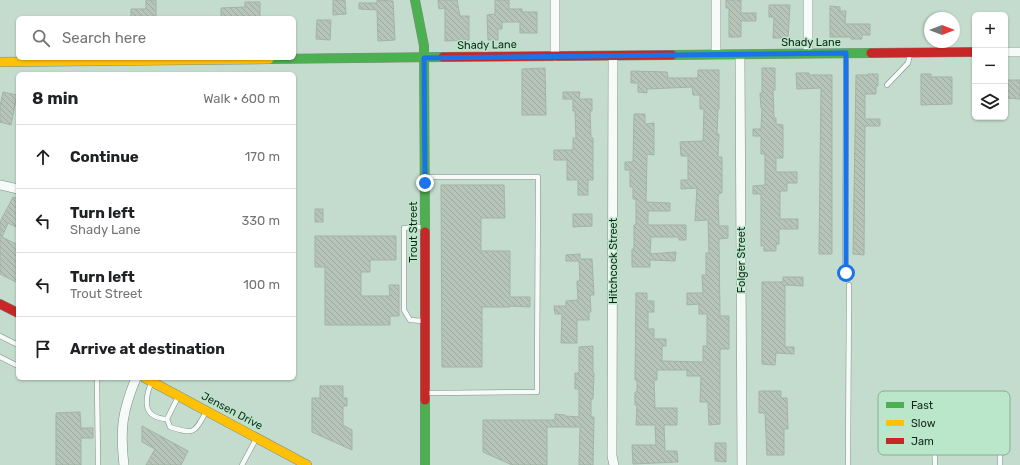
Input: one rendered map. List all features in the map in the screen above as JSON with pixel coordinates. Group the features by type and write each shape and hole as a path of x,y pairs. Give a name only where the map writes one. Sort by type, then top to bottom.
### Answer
{"street":[{"name":"Trout Street","path":"415,0 423,36 424,58 425,465"},
{"path":"555,0 555,56"},
{"path":"716,0 716,54"},
{"path":"808,0 808,53"},
{"name":"Shady Lane","path":"296,59 972,52"},
{"path":"1008,52 1020,52"},
{"name":"Folger Street","path":"740,55 742,465"},
{"name":"Hitchcock Street","path":"613,56 612,456 614,465"},
{"name":"Shady Lane","path":"0,62 212,60"},
{"path":"0,185 16,189"},
{"path":"0,304 16,312"},
{"path":"124,465 122,444 124,410 135,380"},
{"name":"Jensen Drive","path":"149,380 307,465"}],"lane":[{"path":"846,53 846,273"},
{"path":"887,85 908,63 910,53"},
{"path":"425,177 538,178 537,392 425,394"},
{"path":"425,227 404,228 404,310 410,320 425,321"},
{"path":"848,465 849,285"},
{"path":"0,336 9,344 16,345"},
{"path":"2,356 16,365"},
{"path":"97,380 98,465"},
{"path":"149,380 146,404 148,411 158,418 167,419"},
{"path":"178,396 167,419 170,427 186,432 197,428 207,411"},
{"path":"242,465 256,438"},
{"path":"935,455 935,465"}],"building":[{"path":"146,0 156,0 156,16 131,16 131,9 146,9"},
{"path":"333,0 345,0 346,14 333,15"},
{"path":"377,0 393,1 395,40 378,41 377,10 359,9 359,3 377,3"},
{"path":"438,0 457,0 460,16 469,16 469,40 445,41 445,8 439,9"},
{"path":"495,0 509,0 509,9 522,9 522,12 537,12 537,33 520,33 520,22 502,22 502,29 498,29 498,40 488,40 487,15 495,14"},
{"path":"726,0 741,0 741,13 756,13 756,21 741,21 741,37 729,37 729,8 726,8"},
{"path":"245,2 260,2 260,16 221,16 221,8 245,7"},
{"path":"769,5 790,5 788,38 773,38 774,17 769,17"},
{"path":"830,6 840,7 840,11 846,11 845,24 870,24 870,35 862,35 862,39 851,39 851,37 830,37"},
{"path":"317,20 331,20 330,40 316,39"},
{"path":"545,68 546,115 522,115 522,69"},
{"path":"762,68 775,68 775,90 773,90 774,118 776,118 776,124 783,125 783,158 776,158 776,172 797,172 797,183 787,183 787,191 780,191 780,219 798,219 798,229 779,229 779,244 776,244 776,251 764,251 764,246 761,246 761,194 753,194 753,186 765,185 765,154 761,154 761,136 753,136 753,129 761,129 762,108 760,93 762,93"},
{"path":"698,70 719,70 719,109 717,134 719,134 718,157 722,157 722,193 719,193 718,198 719,226 728,226 728,238 719,239 720,316 729,316 729,349 720,349 720,424 709,425 708,402 700,402 701,376 687,376 687,370 657,370 657,380 654,380 655,408 677,408 677,425 664,425 665,451 677,451 678,462 633,464 632,445 656,445 655,425 636,425 636,293 647,293 647,301 654,301 654,312 648,312 648,329 654,329 654,339 666,339 666,346 662,346 662,361 703,362 703,346 707,346 707,314 699,314 699,304 687,305 687,293 703,293 702,275 706,275 706,253 709,253 708,220 695,221 697,188 681,189 681,180 688,180 688,156 681,156 680,142 703,141 704,109 700,109 700,95 693,95 692,87 647,89 647,93 638,92 638,83 631,83 631,71 667,72 668,78 698,78"},
{"path":"796,73 809,73 809,75 832,75 832,254 819,254 821,88 797,89"},
{"path":"878,74 878,86 876,86 876,94 865,94 865,119 880,119 880,126 865,126 864,255 853,254 856,75"},
{"path":"921,74 931,74 931,77 952,77 952,104 921,105"},
{"path":"1008,80 1020,80 1020,99 1008,98"},
{"path":"3,92 16,95 11,125 0,122 0,106"},
{"path":"563,92 580,92 579,99 592,99 592,111 590,111 591,138 593,138 593,180 588,180 588,195 578,195 578,180 567,180 567,160 554,160 554,150 573,150 573,138 576,138 573,99 563,99"},
{"path":"634,114 645,114 645,124 654,123 654,155 647,154 646,202 670,203 670,211 648,211 648,225 686,225 686,240 679,240 679,237 651,237 650,254 676,252 675,261 650,260 650,267 632,267 634,225 636,225 636,199 633,199 633,187 630,187 630,170 625,170 625,162 633,162"},
{"path":"441,185 504,185 505,218 481,218 481,251 510,251 510,297 530,297 530,307 482,307 482,367 442,367"},
{"path":"13,197 16,198 16,227 8,223 2,237 16,244 16,282 0,274 0,222"},
{"path":"315,209 323,209 323,222 315,222"},
{"path":"573,214 592,214 592,226 573,227"},
{"path":"315,236 396,236 396,260 370,260 370,272 361,272 361,296 390,296 389,285 399,285 399,316 390,316 390,325 325,325 325,267 315,267"},
{"path":"580,254 580,259 592,259 594,295 590,295 591,312 589,312 589,320 577,320 577,343 561,343 562,314 555,314 554,306 566,306 566,301 578,300 577,281 580,281 579,261 566,261 566,255"},
{"path":"783,277 803,277 803,286 785,285 785,347 794,347 794,354 776,353 775,365 762,364 762,282 783,282"},
{"path":"593,346 594,373 593,399 591,399 591,417 594,417 593,465 579,465 580,427 547,427 547,465 512,465 483,452 483,420 555,420 555,414 579,417 579,389 575,389 575,373 579,373 579,347"},
{"path":"320,386 343,386 343,398 347,398 347,406 343,406 343,425 352,430 352,450 312,432 312,398 320,398"},
{"path":"759,391 781,391 781,398 787,398 788,429 784,429 784,455 767,455 765,413 759,413"},
{"path":"80,412 81,428 93,428 93,438 81,438 81,465 56,465 56,413"},
{"path":"142,426 188,451 181,465 146,465 155,449 142,442"},
{"path":"715,443 726,443 726,462 715,461"}],"traffic: fast":[{"path":"415,0 424,46 425,232"},
{"path":"672,55 871,53"},
{"path":"296,59 443,57"},
{"path":"425,400 425,465"}],"traffic: slow":[{"path":"0,62 179,60"},
{"path":"149,380 307,465"}],"traffic: jam":[{"path":"871,53 972,52"},
{"path":"443,57 672,55"},
{"path":"425,232 425,400"},
{"path":"0,304 16,312"}],"route":[{"path":"425,183 424,58 846,53 846,273"}]}
